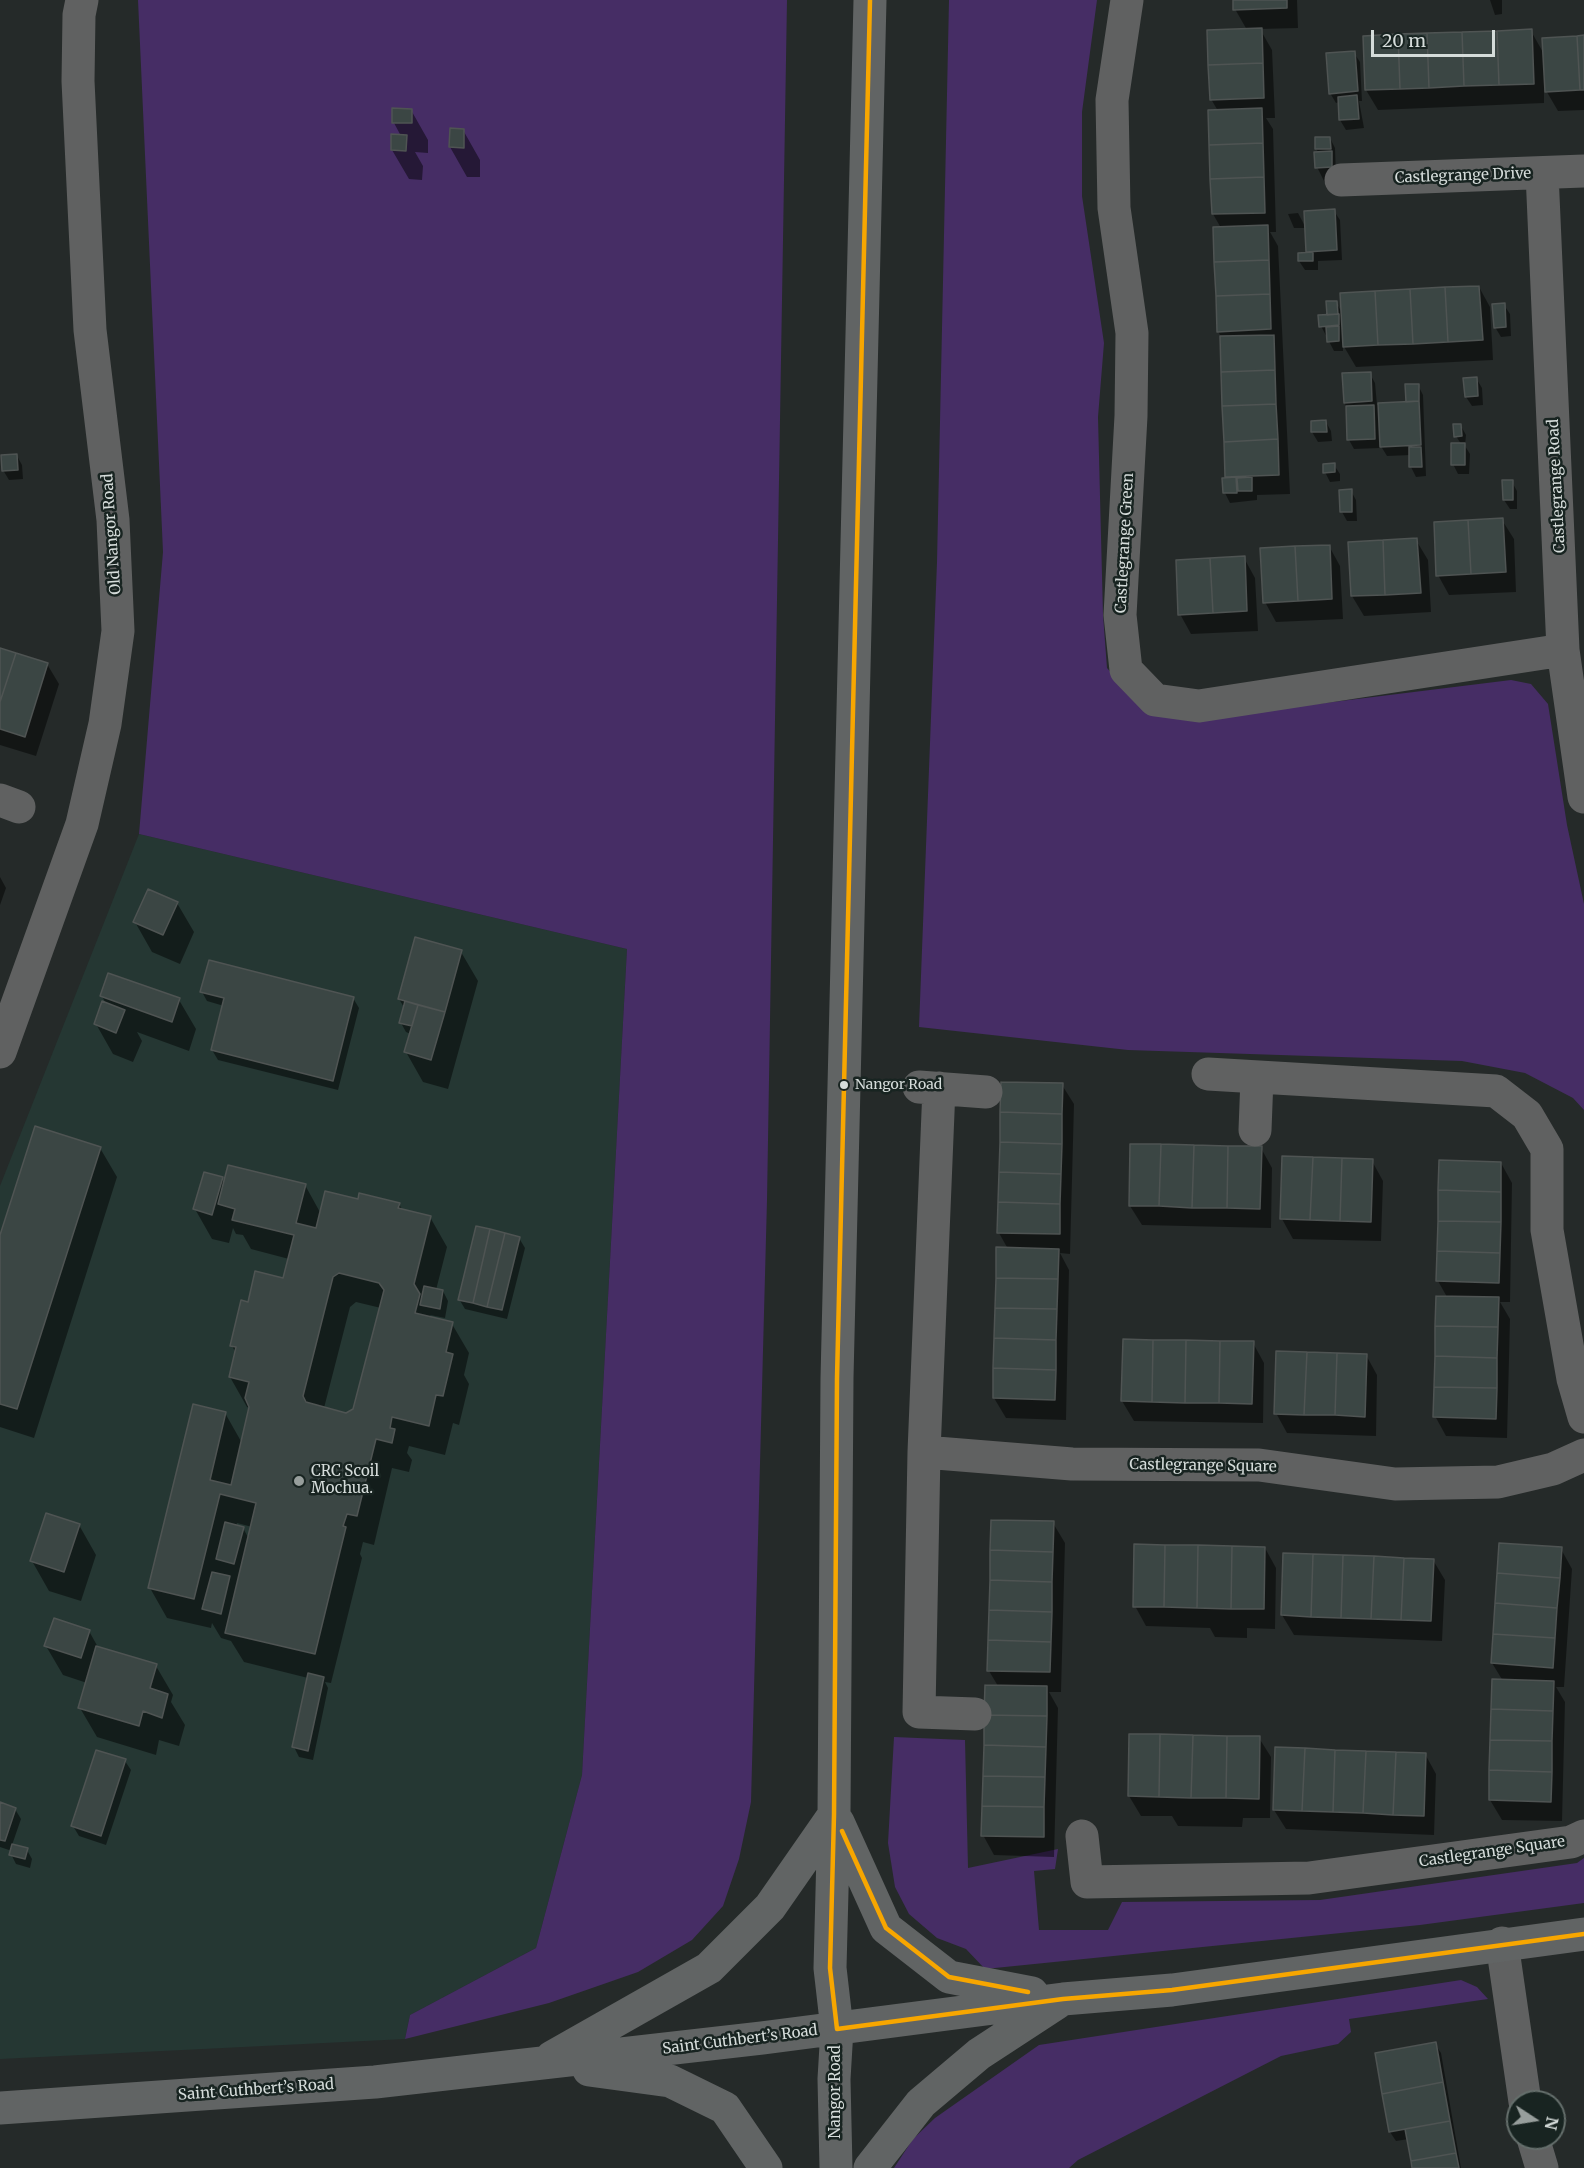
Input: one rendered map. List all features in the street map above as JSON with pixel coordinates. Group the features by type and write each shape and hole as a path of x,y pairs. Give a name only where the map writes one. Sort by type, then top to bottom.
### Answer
{"main road":[{"name":"Nangor Road","path":"836,2168 834,2079 837,2029 830,1968 834,1815 838,1354 870,0"},
{"path":"834,1815 886,1928 949,1977 1063,1999"},
{"path":"540,2064 709,1968 770,1907 834,1815"},
{"name":"Saint Cuthbert’s Road","path":"0,2108 375,2082 540,2064 837,2029 1063,1999 1172,1990 1502,1943 1584,1934"},
{"path":"870,2168 921,2103 979,2054 1063,1999"},
{"path":"540,2064 670,2081 725,2108 766,2168"}],"street":[{"name":"Old Nangor Road","path":"0,1052 82,824 105,724 118,631 113,520 90,330 78,81 79,15 82,0"},
{"name":"Castlegrange Green","path":"1127,0 1112,100 1114,208 1132,333 1131,416 1120,615 1126,670 1155,700 1199,706 1563,650"},
{"name":"Castlegrange Drive","path":"1341,180 1584,171"},
{"name":"Castlegrange Road","path":"1542,174 1563,650 1584,797"},
{"path":"1208,1074 1496,1091 1527,1115 1547,1149 1547,1230 1573,1315 1573,1379 1584,1417"},
{"path":"1255,1130 1257,1078"},
{"path":"975,1714 919,1712 928,1088 986,1092"},
{"name":"Castlegrange Square","path":"924,1452 1072,1464 1259,1465 1395,1484 1498,1482 1553,1469 1584,1455"},
{"name":"Castlegrange Square","path":"1082,1836 1087,1882 1309,1878 1571,1842 1584,1836"},
{"path":"1502,1943 1523,2090"},
{"path":"1537,2150 1542,2168"}],"shaded area":[{"path":"138,0 787,0 767,1200 751,1802 739,1859 723,1906 692,1940 638,1972 549,2003 405,2039 410,2015 536,1948 582,1775 627,949 139,834 163,552"},
{"path":"949,0 1097,0 1082,112 1082,196 1104,343 1098,417 1103,615 1107,668 1139,704 1195,719 1511,680 1531,684 1548,704 1567,825 1584,904 1584,1110 1573,1098 1525,1073 1462,1061 1128,1050 919,1027 937,562"},
{"name":"CRC Scoil Mochua.","path":"139,834 627,949 582,1775 536,1948 410,2015 405,2039 0,2059 0,1186"},
{"path":"894,1737 965,1740 968,1868 1058,1849 1055,1869 1034,1871 1039,1930 1108,1930 1122,1902 1320,1900 1577,1863 1584,1858 1584,1903 1420,1925 985,1969 966,1949 937,1938 909,1914 895,1887 888,1843"},
{"path":"1461,1980 1477,1987 1488,1999 1349,2019 1351,2032 1338,2044 1281,2056 1078,2160 1069,2168 894,2168 913,2139 935,2118 1039,2045"}],"building":[{"path":"1233,0 1287,0 1287,8 1233,10"},
{"path":"1262,28 1263,63 1208,65 1207,30"},
{"path":"1532,29 1534,84 1499,85 1497,31"},
{"path":"1497,31 1499,85 1464,86 1462,32"},
{"path":"1462,32 1464,86 1429,88 1427,33"},
{"path":"1427,33 1429,88 1400,89 1398,34"},
{"path":"1398,34 1400,89 1365,90 1363,36"},
{"path":"1584,35 1584,90 1580,90 1577,36"},
{"path":"1577,36 1580,90 1545,92 1542,38"},
{"path":"1355,51 1358,91 1329,94 1326,53"},
{"path":"1263,63 1264,98 1210,100 1208,65"},
{"path":"1357,95 1359,119 1339,120 1338,97"},
{"path":"392,108 412,109 412,123 392,123"},
{"path":"1262,108 1263,143 1209,145 1208,110"},
{"path":"450,128 464,129 464,148 449,147"},
{"path":"391,134 407,135 406,151 391,150"},
{"path":"1315,137 1330,137 1331,149 1315,149"},
{"path":"1263,143 1264,177 1210,179 1209,145"},
{"path":"1332,151 1332,167 1315,168 1314,152"},
{"path":"1264,177 1265,213 1212,214 1210,179"},
{"path":"1335,209 1337,250 1306,252 1304,211"},
{"path":"1268,225 1269,260 1214,262 1213,227"},
{"path":"1313,252 1313,261 1298,261 1298,253"},
{"path":"1269,260 1270,294 1216,296 1214,262"},
{"path":"1479,286 1483,340 1448,342 1445,287"},
{"path":"1445,287 1448,342 1413,344 1410,289"},
{"path":"1410,289 1413,344 1378,345 1375,291"},
{"path":"1375,291 1378,345 1343,347 1340,293"},
{"path":"1270,294 1271,329 1217,332 1216,296"},
{"path":"1326,301 1337,301 1338,314 1327,315"},
{"path":"1505,303 1506,327 1494,328 1492,304"},
{"path":"1339,314 1339,325 1319,327 1318,315"},
{"path":"1339,326 1339,341 1327,342 1326,327"},
{"path":"1274,335 1275,370 1221,372 1220,336"},
{"path":"1275,370 1276,404 1222,406 1221,372"},
{"path":"1371,372 1372,401 1344,403 1342,373"},
{"path":"1477,377 1478,396 1465,397 1463,378"},
{"path":"1405,384 1419,384 1419,401 1406,402"},
{"path":"1419,401 1421,445 1380,447 1378,403"},
{"path":"1276,404 1278,439 1224,442 1222,406"},
{"path":"1374,405 1375,439 1347,440 1346,406"},
{"path":"1326,420 1327,432 1311,432 1311,421"},
{"path":"1453,424 1461,424 1462,436 1454,437"},
{"path":"1278,439 1279,475 1225,477 1224,442"},
{"path":"1451,443 1465,443 1465,465 1451,465"},
{"path":"1409,447 1421,447 1422,467 1409,467"},
{"path":"17,454 18,470 2,471 1,455"},
{"path":"1335,463 1335,472 1323,473 1323,464"},
{"path":"1236,477 1237,493 1223,493 1222,478"},
{"path":"1252,477 1252,491 1238,491 1237,478"},
{"path":"1502,480 1513,480 1513,500 1503,500"},
{"path":"1352,489 1352,512 1340,512 1339,490"},
{"path":"1503,518 1506,572 1471,574 1468,520"},
{"path":"1468,520 1471,574 1436,576 1434,522"},
{"path":"1417,538 1421,593 1385,595 1383,540"},
{"path":"1383,540 1385,595 1351,596 1348,542"},
{"path":"1330,545 1332,599 1298,601 1295,546"},
{"path":"1295,546 1298,601 1263,603 1260,548"},
{"path":"1245,556 1247,611 1213,613 1210,558"},
{"path":"1210,558 1213,613 1178,615 1176,560"},
{"path":"0,648 16,653 0,702"},
{"path":"16,653 48,663 25,737 0,729 0,702"},
{"path":"148,889 178,902 163,935 133,922"},
{"path":"415,937 462,950 445,1012 398,999"},
{"path":"209,960 354,997 333,1081 211,1050 224,998 200,992"},
{"path":"108,973 180,998 172,1022 100,996"},
{"path":"102,1001 125,1010 116,1033 94,1024"},
{"path":"405,1001 418,1005 412,1026 399,1023"},
{"path":"418,1005 445,1012 431,1060 404,1052"},
{"path":"1001,1082 1063,1083 1062,1114 1000,1112"},
{"path":"1000,1112 1062,1114 1062,1144 1000,1142"},
{"path":"35,1126 101,1147 17,1409 0,1404 0,1235"},
{"path":"1000,1142 1062,1144 1061,1174 999,1172"},
{"path":"1130,1144 1161,1144 1159,1206 1129,1206"},
{"path":"1161,1144 1194,1145 1192,1208 1159,1206"},
{"path":"1194,1145 1228,1146 1227,1208 1192,1208"},
{"path":"1228,1146 1262,1146 1260,1209 1227,1208"},
{"path":"1282,1156 1313,1157 1310,1220 1280,1219"},
{"path":"1313,1157 1342,1158 1340,1221 1310,1220"},
{"path":"1342,1158 1373,1159 1371,1222 1340,1221"},
{"path":"1439,1160 1501,1162 1501,1192 1438,1190"},
{"path":"228,1165 306,1184 296,1223 316,1228 325,1191 358,1199 359,1193 400,1203 398,1208 431,1216 414,1284 420,1294 415,1313 453,1322 446,1352 453,1354 443,1396 436,1395 429,1426 392,1417 390,1428 395,1429 392,1443 376,1439 357,1516 347,1514 343,1526 346,1527 315,1654 225,1633 256,1503 220,1494 194,1599 148,1588 193,1404 226,1412 210,1480 231,1485 249,1407 245,1398 249,1382 229,1377 236,1347 230,1346 241,1300 248,1302 255,1271 283,1278 294,1235 232,1220 235,1209 218,1204","holes":["339,1273 379,1283 384,1290 353,1409 346,1413 306,1402 303,1396 333,1277"]},
{"path":"204,1172 223,1177 212,1215 193,1209"},
{"path":"999,1172 1061,1174 1060,1204 998,1202"},
{"path":"1438,1190 1501,1192 1501,1222 1438,1221"},
{"path":"998,1202 1060,1204 1060,1234 997,1233"},
{"path":"1438,1221 1501,1222 1500,1253 1437,1251"},
{"path":"476,1226 490,1229 473,1303 458,1300"},
{"path":"490,1229 505,1233 487,1307 473,1303"},
{"path":"505,1233 520,1237 502,1310 487,1307"},
{"path":"996,1247 1059,1249 1058,1279 996,1278"},
{"path":"1437,1251 1500,1253 1499,1283 1436,1281"},
{"path":"996,1278 1058,1279 1057,1309 995,1308"},
{"path":"424,1286 443,1290 440,1309 420,1305"},
{"path":"1436,1296 1499,1297 1498,1327 1435,1326"},
{"path":"995,1308 1057,1309 1056,1340 994,1338"},
{"path":"1435,1326 1498,1327 1497,1358 1435,1356"},
{"path":"994,1338 1056,1340 1056,1370 993,1368"},
{"path":"1123,1339 1153,1340 1152,1402 1121,1401"},
{"path":"1153,1340 1186,1340 1185,1403 1152,1402"},
{"path":"1186,1340 1220,1341 1219,1403 1185,1403"},
{"path":"1220,1341 1254,1341 1252,1404 1219,1403"},
{"path":"1276,1351 1307,1352 1304,1415 1274,1414"},
{"path":"1307,1352 1337,1353 1335,1415 1304,1415"},
{"path":"1337,1353 1367,1354 1365,1417 1335,1415"},
{"path":"1435,1356 1497,1358 1497,1388 1434,1387"},
{"path":"993,1368 1056,1370 1055,1400 993,1398"},
{"path":"1434,1387 1497,1388 1496,1419 1433,1417"},
{"path":"46,1513 80,1524 64,1572 30,1561"},
{"path":"991,1520 1054,1521 1053,1552 990,1550"},
{"path":"225,1522 244,1527 234,1564 216,1559"},
{"path":"1499,1543 1562,1547 1560,1578 1497,1573"},
{"path":"1134,1544 1165,1545 1164,1607 1133,1607"},
{"path":"1165,1545 1198,1545 1197,1608 1164,1607"},
{"path":"1198,1545 1232,1546 1231,1609 1197,1608"},
{"path":"1232,1546 1265,1547 1264,1609 1231,1609"},
{"path":"990,1550 1053,1552 1052,1582 990,1580"},
{"path":"1283,1553 1313,1554 1311,1617 1281,1615"},
{"path":"1313,1554 1343,1555 1341,1618 1311,1617"},
{"path":"1343,1555 1374,1556 1371,1619 1341,1618"},
{"path":"1374,1556 1404,1558 1401,1620 1371,1619"},
{"path":"1404,1558 1434,1559 1431,1621 1401,1620"},
{"path":"212,1572 230,1576 221,1614 202,1609"},
{"path":"1497,1573 1560,1578 1557,1608 1495,1603"},
{"path":"990,1580 1052,1582 1052,1612 989,1610"},
{"path":"1495,1603 1557,1608 1555,1638 1493,1634"},
{"path":"989,1610 1052,1612 1051,1642 988,1640"},
{"path":"54,1618 90,1630 81,1658 44,1646"},
{"path":"1493,1634 1555,1638 1553,1668 1491,1663"},
{"path":"988,1640 1051,1642 1050,1672 987,1671"},
{"path":"96,1646 157,1664 150,1688 168,1694 162,1718 143,1711 139,1726 78,1708"},
{"path":"308,1673 324,1677 308,1751 292,1747"},
{"path":"1492,1679 1554,1681 1553,1711 1491,1709"},
{"path":"985,1685 1047,1686 1047,1716 984,1715"},
{"path":"1491,1709 1553,1711 1552,1741 1490,1740"},
{"path":"984,1715 1047,1716 1046,1747 984,1745"},
{"path":"1129,1734 1160,1734 1159,1797 1128,1796"},
{"path":"1160,1734 1193,1735 1191,1798 1159,1797"},
{"path":"1193,1735 1227,1736 1226,1798 1191,1798"},
{"path":"1227,1736 1260,1736 1259,1799 1226,1798"},
{"path":"1490,1740 1552,1741 1552,1772 1489,1770"},
{"path":"984,1745 1046,1747 1045,1777 983,1776"},
{"path":"1275,1747 1305,1748 1302,1811 1273,1810"},
{"path":"1305,1748 1335,1750 1333,1812 1302,1811"},
{"path":"96,1750 126,1759 101,1836 71,1826"},
{"path":"1335,1750 1366,1751 1363,1813 1333,1812"},
{"path":"1366,1751 1396,1752 1393,1815 1363,1813"},
{"path":"1396,1752 1426,1753 1424,1816 1393,1815"},
{"path":"1489,1770 1552,1772 1551,1802 1489,1800"},
{"path":"983,1776 1045,1777 1044,1807 982,1806"},
{"path":"0,1802 16,1808 5,1841 0,1840"},
{"path":"982,1806 1044,1807 1044,1837 981,1836"},
{"path":"12,1844 28,1848 25,1859 9,1855"},
{"path":"1436,2042 1443,2082 1382,2094 1375,2053"},
{"path":"1443,2082 1450,2121 1389,2132 1382,2094"},
{"path":"1450,2121 1456,2153 1411,2161 1405,2129"},
{"path":"1456,2153 1459,2168 1412,2168 1411,2161"}],"transit line":[{"path":"870,0 837,1378 834,1815 830,1968 837,2029 1063,1999 1172,1990 1584,1934"},
{"path":"842,1831 886,1928 949,1977 1028,1992"}],"place":[{"name":"Nangor Road","path":"844,1085"},
{"name":"CRC Scoil Mochua.","path":"299,1481"}]}
